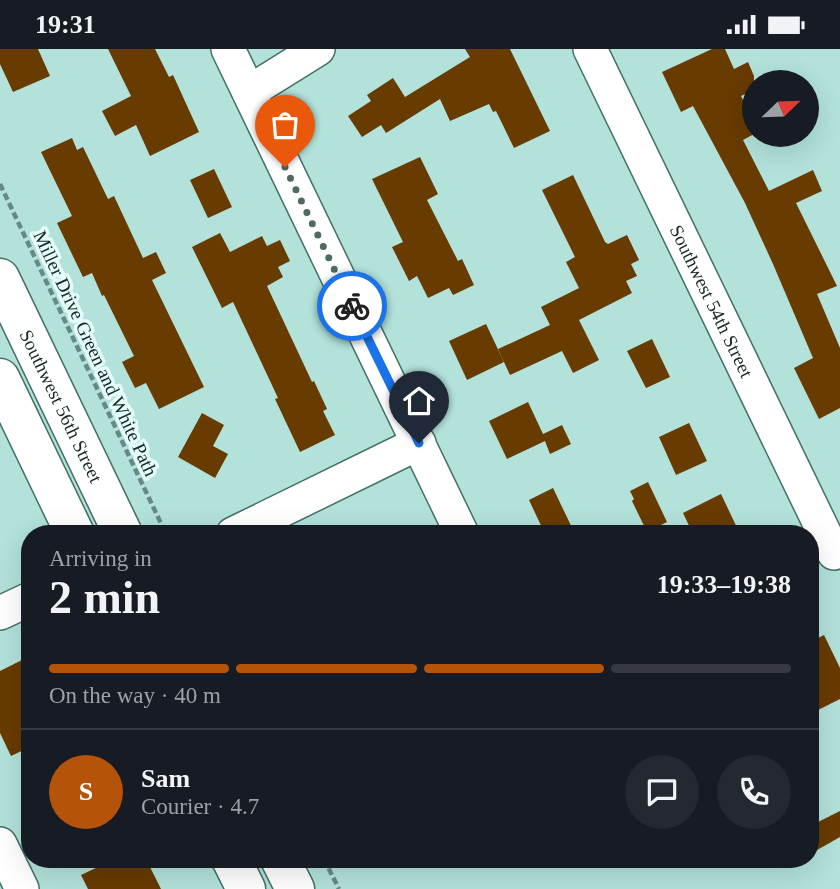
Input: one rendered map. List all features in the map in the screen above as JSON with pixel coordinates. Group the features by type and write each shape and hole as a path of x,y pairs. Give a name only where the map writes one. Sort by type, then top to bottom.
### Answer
{"main road":[{"name":"Southwest 56th Street","path":"0,278 119,525"},
{"path":"0,378 71,525"},
{"path":"236,868 246,889"},
{"path":"284,868 295,889"}],"street":[{"path":"228,49 458,525"},
{"path":"248,92 318,49"},
{"name":"Southwest 54th Street","path":"590,49 813,525"},
{"path":"251,525 419,443"},
{"name":"Southwest 54th Street","path":"819,537 828,556"},
{"path":"0,613 21,603"},
{"path":"0,844 22,889"}],"path":[{"name":"Miller Drive Green and White Path","path":"0,184 162,525"},
{"path":"328,868 339,889"}],"building":[{"path":"0,49 38,49 50,76 13,92 0,64"},
{"path":"108,49 155,49 169,77 173,75 199,132 150,156 136,125 115,136 102,111 131,96"},
{"path":"465,49 510,49 550,131 514,148 496,111 493,112 489,104 450,121 440,99 386,133 381,125 362,137 348,116 371,101 367,95 393,78 405,97 470,57"},
{"path":"712,49 725,49 734,69 748,62 751,70 742,70 742,147 747,147 769,191 813,170 822,191 796,203 837,286 817,294 840,348 840,408 819,419 794,368 813,358 773,264 745,203 693,106 681,112 662,72"},
{"path":"72,138 77,150 83,147 108,199 114,196 143,258 156,252 166,273 152,280 204,387 159,409 146,383 135,388 122,362 134,356 92,273 83,277 57,223 72,216 41,152"},
{"path":"420,157 438,194 427,200 458,261 462,259 474,285 453,295 449,288 428,298 417,276 409,281 392,247 403,242 372,179"},
{"path":"214,169 232,207 208,218 190,180"},
{"path":"573,175 605,242 608,244 627,235 639,260 631,264 637,276 626,281 632,293 579,320 599,360 573,373 562,351 510,375 498,349 550,325 541,307 579,288 566,262 575,257 542,190"},
{"path":"220,233 230,252 262,236 267,246 280,240 290,261 278,267 283,277 267,286 327,409 323,411 335,435 300,452 233,302 222,308 192,247"},
{"path":"486,324 504,362 467,380 449,341"},
{"path":"652,339 670,377 646,388 627,351"},
{"path":"528,402 543,434 562,425 571,444 550,454 545,441 507,459 489,421"},
{"path":"202,413 224,425 213,446 228,454 215,478 178,457"},
{"path":"689,423 707,461 676,475 659,437"},
{"path":"648,482 667,522 661,525 644,525 630,491"},
{"path":"553,488 571,525 541,525 529,500"},
{"path":"721,494 736,525 689,525 683,513"},
{"path":"824,635 840,668 840,699 819,710 819,638"},
{"path":"21,660 21,751 11,756 0,733 0,671"},
{"path":"840,811 840,837 819,849 819,822"},
{"path":"96,868 150,868 161,889 88,889 81,875"}],"way so far":[{"path":"285,167 352,306"}],"route":[{"path":"352,306 419,443"}]}
